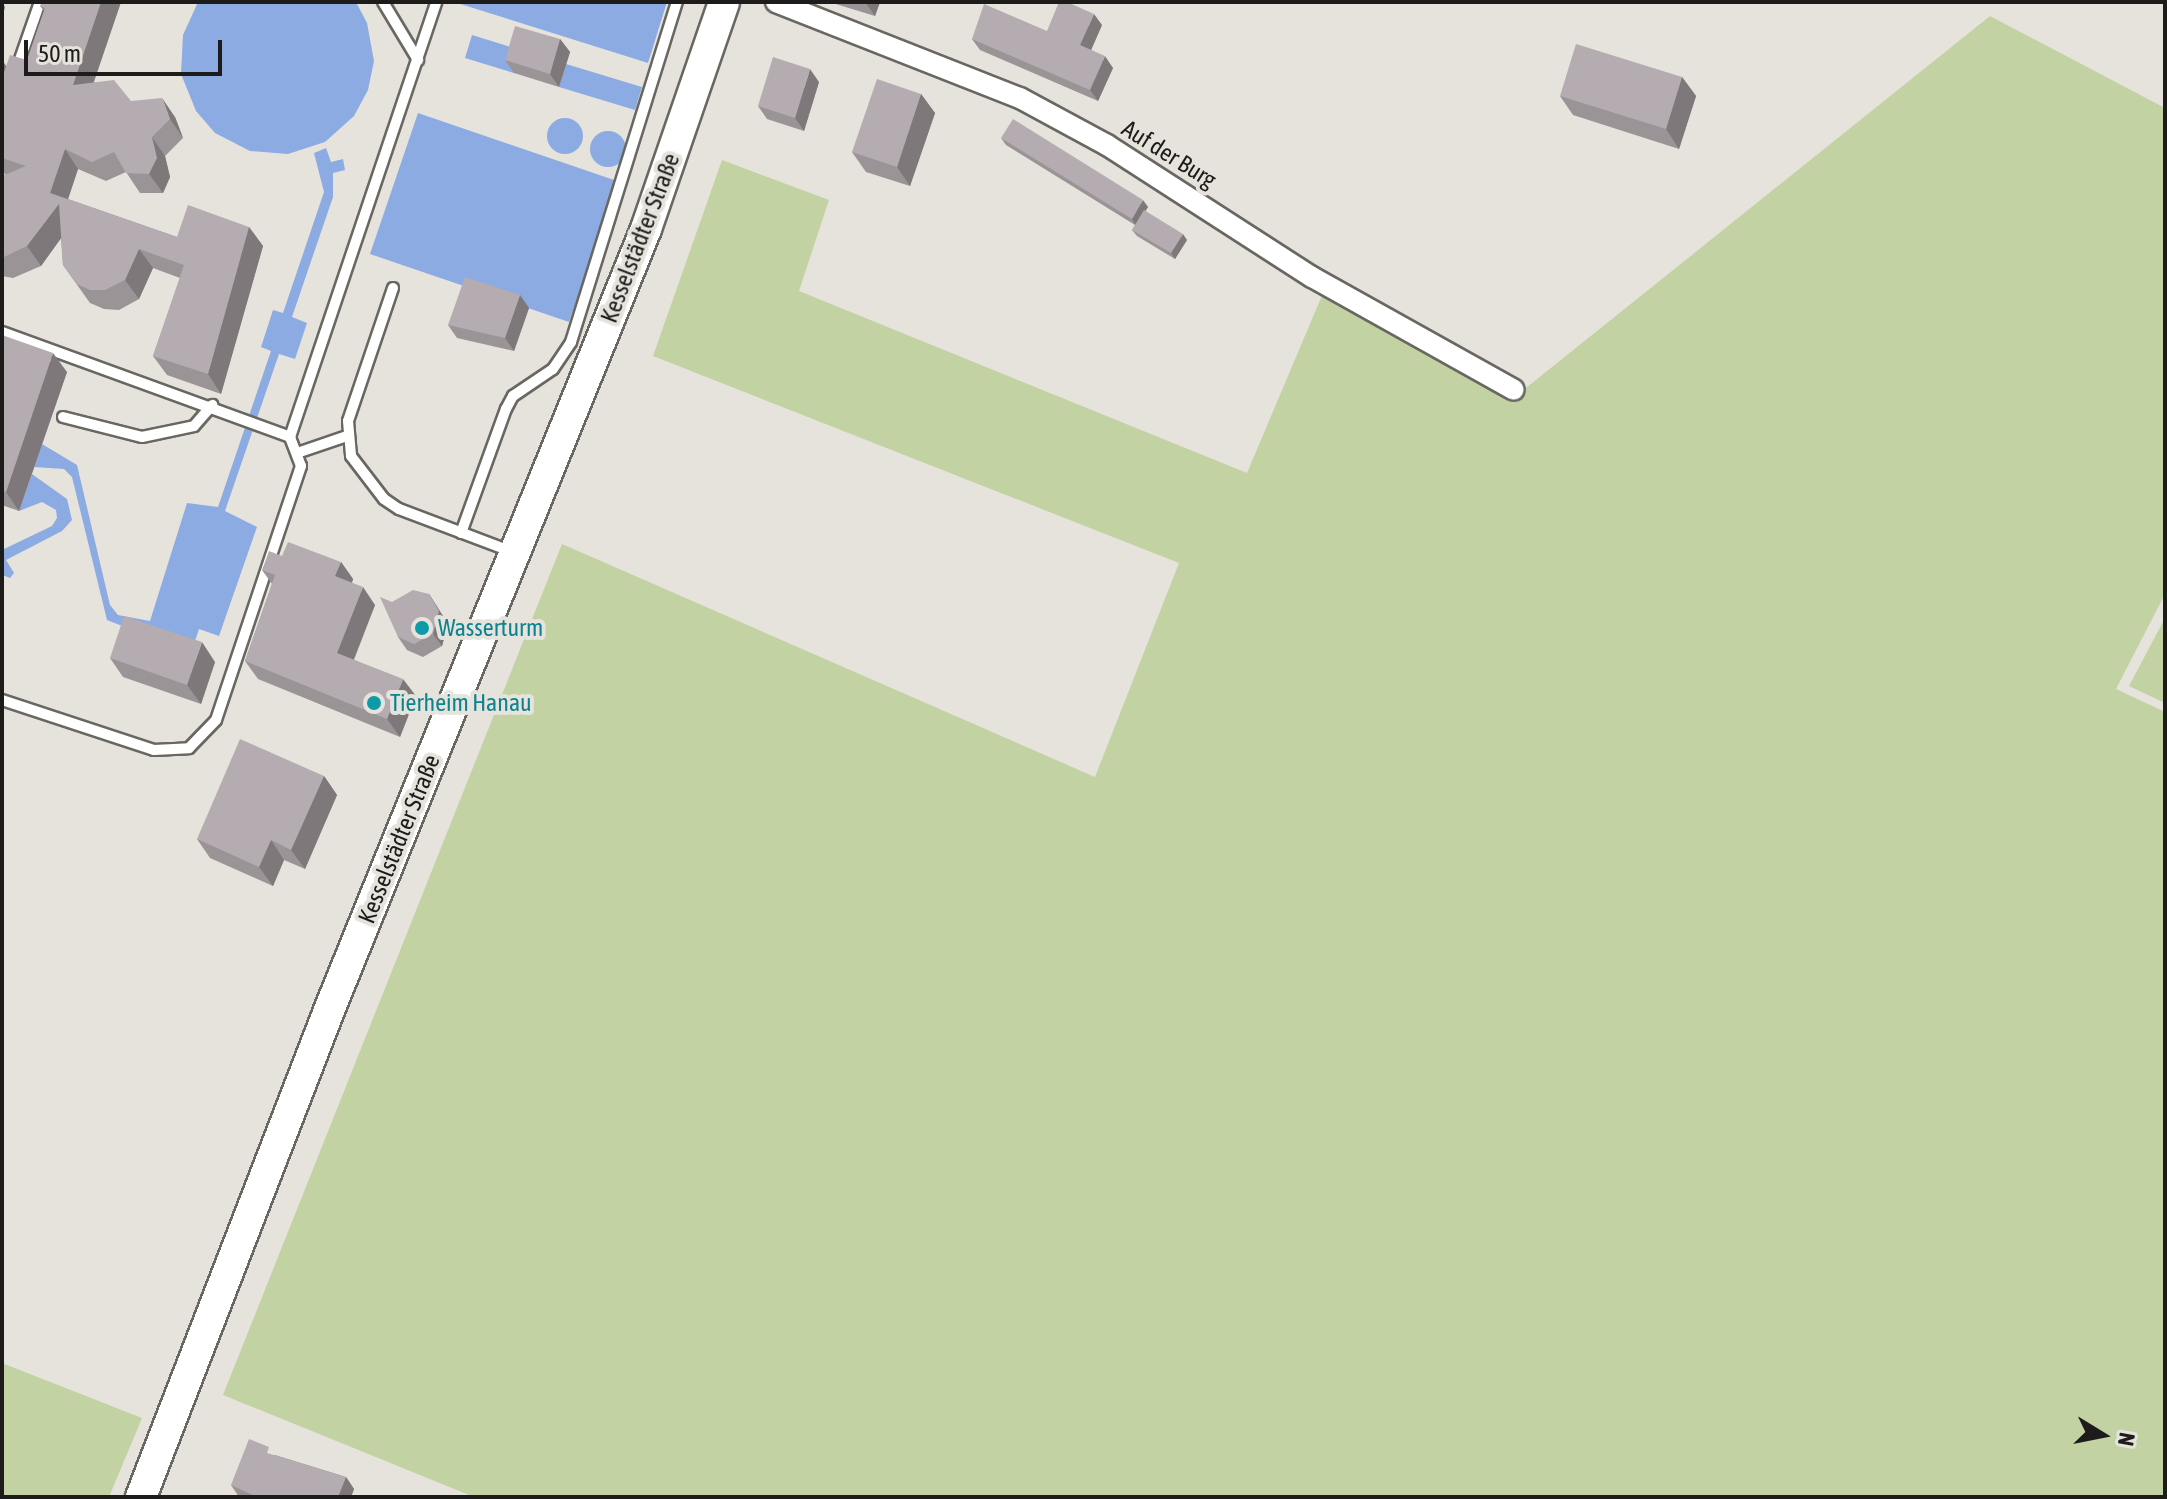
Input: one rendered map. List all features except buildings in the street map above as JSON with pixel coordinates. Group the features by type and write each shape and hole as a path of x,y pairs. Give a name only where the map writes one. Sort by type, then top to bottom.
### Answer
{"main road":[{"name":"Kesselstädter Straße","path":"149,1493 330,1008 646,229 724,2"}],"street":[{"name":"Auf der Burg","path":"776,2 1020,98 1107,145 1312,277 1514,390"}],"lane":[{"path":"12,85 40,2"},
{"path":"383,2 418,60"},
{"path":"290,437 436,2"},
{"path":"461,533 513,396 553,369 571,342 677,2"},
{"path":"393,288 347,436 357,467 384,499 515,553"},
{"path":"2,332 263,423 290,437 300,452 293,493 221,705 202,738 189,748 154,750 2,700"},
{"path":"63,417 142,437 194,426 212,405"},
{"path":"300,452 347,436"}],"green space":[{"path":"1990,16 2165,108 2165,594 2116,689 2165,712 2165,1497 474,1497 223,1395 562,544 1095,777 1179,563 653,356 722,160 829,200 799,291 1247,473 1326,286 1521,392"},
{"path":"2165,618 2165,703 2129,686"},
{"path":"2,1363 142,1418 109,1497 2,1497"}],"water":[{"path":"198,2 356,2 367,23 374,61 368,90 354,116 325,142 288,154 250,151 215,133 196,111 181,74 183,35"},
{"path":"454,2 667,2 648,63"},
{"path":"472,35 521,50 514,73 465,58"},
{"path":"566,64 642,87 635,110 559,87"},
{"path":"418,113 617,181 569,322 370,254"},
{"path":"565,118 578,123 583,136 578,149 565,154 552,149 547,136 552,123"},
{"path":"608,131 621,136 626,149 621,162 608,167 595,162 590,149 595,136"},
{"path":"326,148 331,162 343,159 345,170 333,173 333,197 292,317 307,323 295,359 279,354 225,511 257,527 219,636 199,629 191,653 107,620 72,477 64,469 34,467 42,444 77,465 110,605 118,615 150,621 187,503 218,507 271,351 261,347 273,310 283,313 324,192 314,153"},
{"path":"32,474 67,499 72,520 62,531 6,560 14,573 10,578 2,575 2,550 52,526 57,518 56,510 42,502 19,511"}],"place":[{"name":"Wasserturm","path":"422,628"},
{"name":"Tierheim Hanau","path":"374,703"}]}
